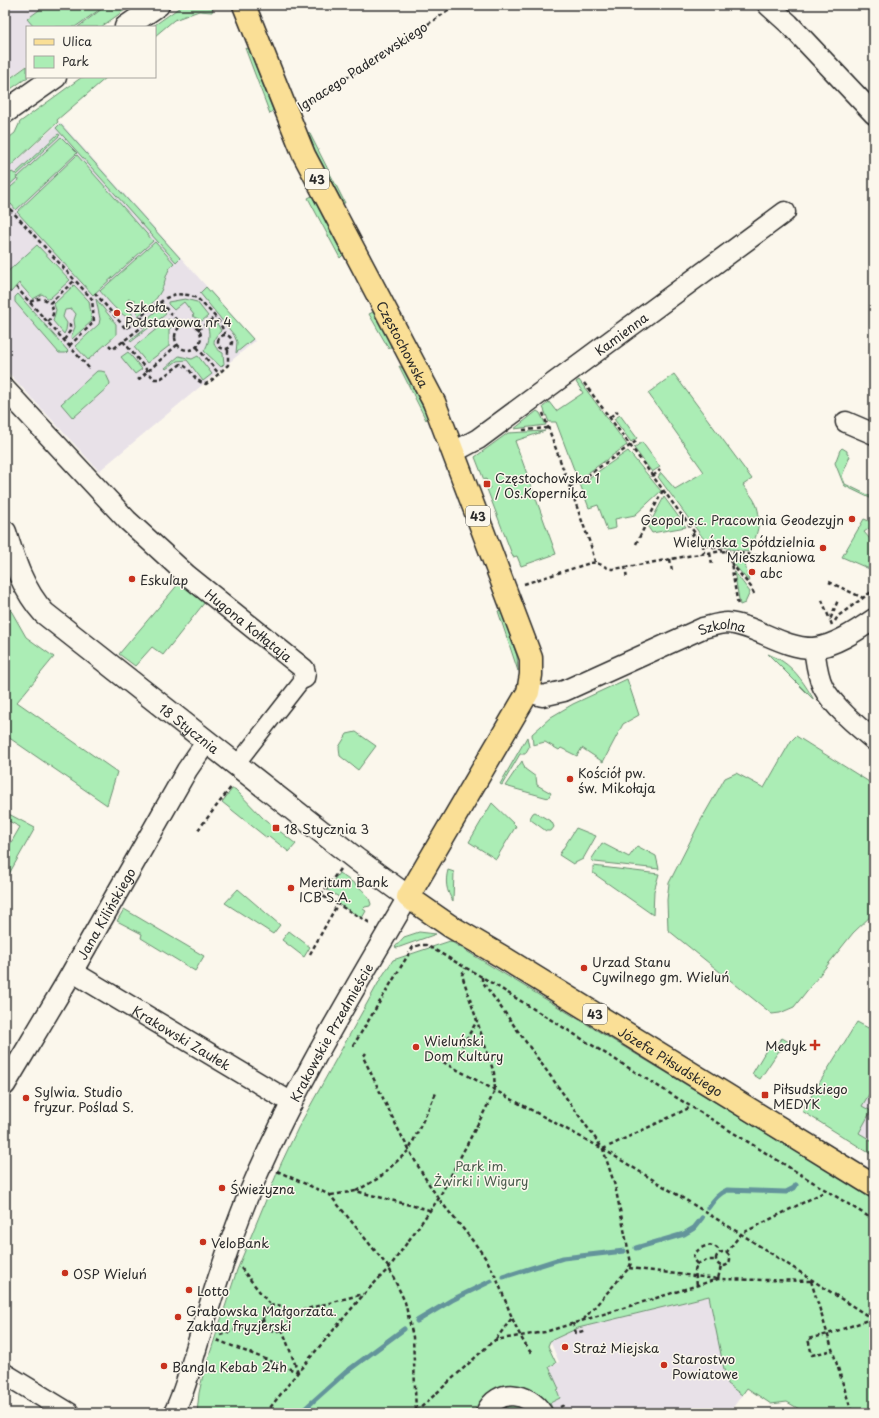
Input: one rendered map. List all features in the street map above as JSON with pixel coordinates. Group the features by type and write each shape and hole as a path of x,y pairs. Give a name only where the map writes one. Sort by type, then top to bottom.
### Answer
{"main road":[{"path":"127,26 158,5"},
{"name":"Częstochowska","path":"244,5 304,155 434,402 531,658 531,675 528,692"},
{"path":"5,112 54,78"},
{"name":"18 Stycznia","path":"5,532 24,584 36,605 44,613 207,742 235,775 408,897"},
{"name":"Krakowskie Przedmieście","path":"408,897 528,692"},
{"name":"Józefa Piłsudskiego","path":"408,897 450,926 874,1186"}],"street":[{"path":"768,5 789,24 874,114"},
{"name":"Kamienna","path":"454,452 478,439 786,212"},
{"name":"Hugona Kołłątaja","path":"6,394 126,520 187,574 304,669 304,678 235,775"},
{"path":"846,422 874,434"},
{"path":"874,619 841,639 814,648 816,665 822,686 849,718 874,740"},
{"name":"Szkolna","path":"528,692 542,696 564,691 703,628 717,624 746,627 781,642 814,648"},
{"name":"Jana Kilińskiego","path":"5,1085 72,972 187,770 207,742"},
{"name":"Krakowskie Przedmieście","path":"174,1413 183,1404 200,1334 235,1231 259,1171 292,1102 329,1032 408,897"},
{"name":"Krakowski Zaułek","path":"72,972 292,1102"},
{"path":"5,1374 69,1413"},
{"path":"486,1413 494,1402 502,1397 512,1395 522,1396 538,1406 551,1410"}],"path":[{"name":"Ignacego Paderewskiego","path":"287,114 306,104 457,5"},
{"path":"10,209 92,299 94,322 69,346"},
{"path":"50,303 75,280"},
{"path":"16,287 89,368"},
{"path":"92,299 96,294 126,329 166,298 176,294 188,295 197,298 220,323 225,334 230,336 232,345 228,348 221,348 218,344 220,337 225,334"},
{"path":"30,302 42,298 50,303 54,312 53,316 48,322"},
{"path":"160,302 182,326"},
{"path":"109,345 113,349 142,327 144,322 141,316"},
{"path":"198,330 215,317"},
{"path":"64,340 70,331 70,322"},
{"path":"190,324 198,330 201,340 197,347 184,350 177,344 175,336 176,332 182,326 190,324"},
{"path":"123,341 154,379 160,379 181,364 188,367 199,382 206,384 228,365 228,348"},
{"path":"138,380 177,344"},
{"path":"197,347 219,374"},
{"path":"583,382 703,544 704,553"},
{"path":"610,417 618,411"},
{"path":"543,412 591,546 595,562"},
{"path":"520,430 549,428"},
{"path":"570,488 638,440"},
{"path":"653,476 660,470"},
{"path":"636,544 663,490"},
{"path":"692,536 695,533"},
{"path":"703,544 727,551 759,556 776,561"},
{"path":"520,586 595,562 610,569 704,553 727,551"},
{"path":"727,551 731,563 739,612"},
{"path":"710,553 712,564"},
{"path":"670,559 672,571"},
{"path":"731,563 751,587 754,594"},
{"path":"625,566 627,579"},
{"path":"829,582 863,598"},
{"path":"838,616 874,590"},
{"path":"822,600 832,625"},
{"path":"830,620 838,600"},
{"path":"198,830 235,775"},
{"path":"340,869 321,895 372,924"},
{"path":"310,954 337,905"},
{"path":"354,1046 413,947 426,945 482,977 874,1220"},
{"path":"266,1413 298,1372 364,1294 389,1268 439,1198 495,1091 494,1074 462,975 465,968"},
{"path":"482,977 482,981 603,1150 615,1186 628,1242 631,1263 629,1268 584,1320"},
{"path":"462,1046 477,1021"},
{"path":"366,1053 363,1057 409,1150 439,1198 486,1259 499,1284 520,1336 532,1354"},
{"path":"443,1062 603,1150 741,1234 811,1281 873,1319"},
{"path":"330,1195 356,1191 379,1178 409,1150 436,1093"},
{"path":"603,1150 691,1107"},
{"path":"274,1170 330,1195 389,1268 405,1302 413,1337 416,1413"},
{"path":"356,1191 430,1210"},
{"path":"726,1253 741,1234 826,1191"},
{"path":"697,1264 692,1259 693,1254 698,1249 707,1246 714,1246 720,1253"},
{"path":"720,1253 726,1253"},
{"path":"716,1260 720,1253"},
{"path":"716,1260 717,1264 721,1266 727,1265 730,1262 730,1258 726,1253"},
{"path":"697,1264 707,1260 716,1260"},
{"path":"697,1264 695,1268 697,1286"},
{"path":"239,1265 271,1306"},
{"path":"718,1279 721,1266"},
{"path":"629,1268 718,1279 811,1281"},
{"path":"495,1340 545,1332 718,1279"},
{"path":"811,1281 852,1413"},
{"path":"288,1314 364,1294"},
{"path":"271,1306 282,1306 287,1311 287,1324 282,1329 274,1331 271,1330 267,1328 263,1321 265,1310 271,1306"},
{"path":"416,1413 495,1340 512,1317"},
{"path":"829,1351 812,1355 808,1339 873,1319"},
{"path":"218,1335 263,1321"},
{"path":"573,1323 576,1333 586,1330"},
{"path":"282,1329 298,1372"},
{"path":"211,1337 298,1372"},
{"path":"551,1410 566,1404"}],"shaded area":[{"path":"5,5 106,5 78,26 26,26 26,66 5,81"},
{"name":"Szkoła Podstawowa nr 4","path":"60,122 255,341 99,471 5,369 5,171"},
{"path":"874,1079 874,1148 843,1130"},
{"path":"710,1296 727,1384 742,1395 729,1413 554,1413 550,1403 560,1398 557,1390 559,1389 549,1367 559,1362 550,1341 578,1328"}],"green space":[{"path":"46,5 106,5 76,26 33,26 27,19"},
{"path":"107,5 132,5 102,26 79,26"},
{"path":"183,5 200,5 213,8 212,12 199,11 174,20 156,35 156,26 153,26"},
{"path":"245,48 249,49 273,110 270,114"},
{"path":"26,67 27,78 5,93 5,82"},
{"path":"81,78 106,78 57,120 58,122 5,171 5,141 15,133 20,122"},
{"path":"60,124 180,258 176,262 56,128"},
{"path":"309,132 345,203 343,203 307,135"},
{"path":"58,134 60,135 16,176 17,178 5,189 5,178 12,172 15,174"},
{"path":"61,137 77,153 16,210 11,204 5,209 5,192 19,180 18,177"},
{"path":"77,155 153,241 93,295 17,212"},
{"path":"312,196 343,255 340,258 308,198"},
{"path":"155,242 174,263 169,269 159,295 151,305 138,316 134,300 128,299 133,318 129,317 115,308 100,291"},
{"path":"37,245 70,280 49,299 42,294 33,299 19,283 11,292 5,291 5,274"},
{"path":"74,285 89,301 92,321 72,339 71,337 75,327 74,320 76,314 72,309 65,310 63,317 67,323 64,334 53,321 56,310 54,304"},
{"path":"206,287 253,339 236,353 237,342 234,335 200,293"},
{"path":"18,294 68,351 66,353 59,353 15,302 15,297"},
{"path":"96,299 116,324 116,335 88,360 75,346 99,324 100,319"},
{"path":"185,299 197,302 208,316 202,321 192,316 194,315 184,302 174,310 168,304 168,302"},
{"path":"161,307 166,314 131,342 130,340 149,325 148,318"},
{"path":"373,312 392,345 389,349 369,314"},
{"path":"169,319 173,324 169,330 169,346 147,363 134,347"},
{"path":"214,322 218,325 221,331 214,340 214,343 219,351 223,353 224,364 221,367 204,351 209,339 208,327"},
{"path":"128,352 142,369 135,374 121,357"},
{"path":"179,356 192,359 198,356 212,374 203,381 187,360 177,361 166,369 165,368"},
{"path":"399,366 403,368 428,417 426,420"},
{"path":"97,371 105,372 110,383 109,386 73,418 61,404"},
{"path":"674,374 752,479 743,485 755,501 759,516 758,528 750,552 734,550 706,542 658,477 661,473 675,489 704,472 648,393"},
{"path":"579,380 627,445 578,480 556,422 549,422 543,407 549,402 556,411 583,393 576,382"},
{"path":"537,411 540,413 546,425 514,429"},
{"path":"620,415 637,438 631,442 614,419"},
{"path":"545,431 515,441 556,554 521,566 517,556 513,557 487,489 490,488 486,479 484,480 475,457 508,433"},
{"path":"642,442 660,467 652,472 634,448"},
{"path":"842,448 847,451 847,454 850,456 842,476 845,484 874,498 874,500 845,486 843,483 835,463"},
{"path":"628,451 661,491 635,515 615,519 616,528 607,530 598,505 589,508 580,484"},
{"path":"664,497 686,527 652,533 648,527"},
{"path":"864,519 874,523 874,525 864,532 870,539 874,536 874,571 842,557"},
{"path":"732,555 753,558 755,562 745,564 749,582 733,563"},
{"path":"734,571 750,592 745,603 740,605"},
{"path":"180,582 205,602 163,655 152,647 135,666 119,654"},
{"path":"5,600 26,637 54,657 17,702 117,772 107,805 5,735"},
{"path":"501,610 517,656 518,671 498,611"},
{"path":"768,654 780,660 792,669 814,700"},
{"path":"627,679 639,715 623,724 603,762 582,748 577,756 561,748 559,750 545,742 533,745 532,734 551,717 573,704"},
{"path":"356,732 376,746 358,770 340,756 339,747 347,734"},
{"path":"796,736 874,785 874,913 853,933 794,1007 780,1013 772,1014 668,930 667,900 669,883 701,820 725,778 736,773 764,788 791,741"},
{"path":"527,737 529,747 525,754 520,754 502,785 500,784"},
{"path":"522,761 525,769 536,777 537,785 551,793 548,798 505,786"},
{"path":"232,789 235,789 263,818 296,844 289,852 269,836 267,838 222,802"},
{"path":"492,803 516,826 496,859 469,842"},
{"path":"5,812 35,828 5,881 7,868 5,853 20,827 5,819"},
{"path":"535,812 552,822 554,827 551,831 546,831 531,820 530,818"},
{"path":"576,828 596,836 583,859 573,864 559,855"},
{"path":"602,843 629,857 637,846 656,856 659,869 595,862 591,860"},
{"path":"593,866 659,874 654,891 653,915 593,873"},
{"path":"448,870 454,872 453,901 447,886"},
{"path":"339,873 358,886 369,899 371,904 363,909 366,911 362,918 336,903 339,897 327,890"},
{"path":"238,889 280,925 273,934 225,903"},
{"path":"124,909 204,956 195,971 141,938 142,934 117,921"},
{"path":"289,931 310,947 304,957 282,940"},
{"path":"419,932 436,934 397,948 395,947 404,937"},
{"name":"Park im. Żwirki i Wigury","path":"450,941 874,1199 874,1405 869,1413 806,1413 787,1402 771,1404 747,1388 742,1395 727,1384 709,1296 578,1328 550,1341 548,1346 556,1363 549,1367 559,1389 557,1390 560,1398 550,1403 554,1413 197,1413 203,1375 237,1270 280,1166 298,1128 381,978 393,960"},
{"path":"857,1022 874,1031 874,1086 862,1106 871,1111 859,1133 874,1142 874,1156 802,1111"},
{"path":"782,1038 789,1042 784,1049 778,1052 760,1079 752,1074 768,1047 776,1045"}],"waterway":[{"path":"708,1208 719,1195 727,1190 786,1192 794,1188 796,1185"},
{"path":"636,1248 684,1234 694,1228 702,1218"},
{"path":"503,1277 563,1258 624,1251"},
{"path":"417,1321 452,1300 491,1281"},
{"path":"300,1413 346,1372 404,1329"}],"place":[{"name":"Szkoła Podstawowa nr 4","path":"117,313"},
{"name":"Częstochowska 1 / Os.Kopernika","path":"487,484"},
{"name":"Geopol s.c. Pracownia Geodezyjn","path":"852,519"},
{"name":"Wieluńska Spółdzielnia Mieszkaniowa","path":"823,548"},
{"name":"abc","path":"752,572"},
{"name":"Eskulap","path":"132,579"},
{"name":"Kościół pw. św. Mikołaja","path":"570,779"},
{"name":"18 Stycznia 3","path":"276,828"},
{"name":"Meritum Bank ICB S.A.","path":"291,888"},
{"name":"Urzad Stanu Cywilnego gm. Wieluń","path":"584,968"},
{"name":"Medyk","path":"815,1045"},
{"name":"Wieluński Dom Kultury","path":"416,1047"},
{"name":"Piłsudskiego MEDYK","path":"765,1095"},
{"name":"Sylwia. Studio fryzur. Poślad S.","path":"26,1098"},
{"name":"Świeżyzna","path":"222,1188"},
{"name":"VeloBank","path":"203,1242"},
{"name":"OSP Wieluń","path":"65,1273"},
{"name":"Lotto","path":"189,1290"},
{"name":"Grabowska Małgorzata. Zakład fryzjerski","path":"178,1317"},
{"name":"Straż Miejska","path":"565,1347"},
{"name":"Starostwo Powiatowe","path":"664,1365"},
{"name":"Bangla Kebab 24h","path":"164,1366"}]}
